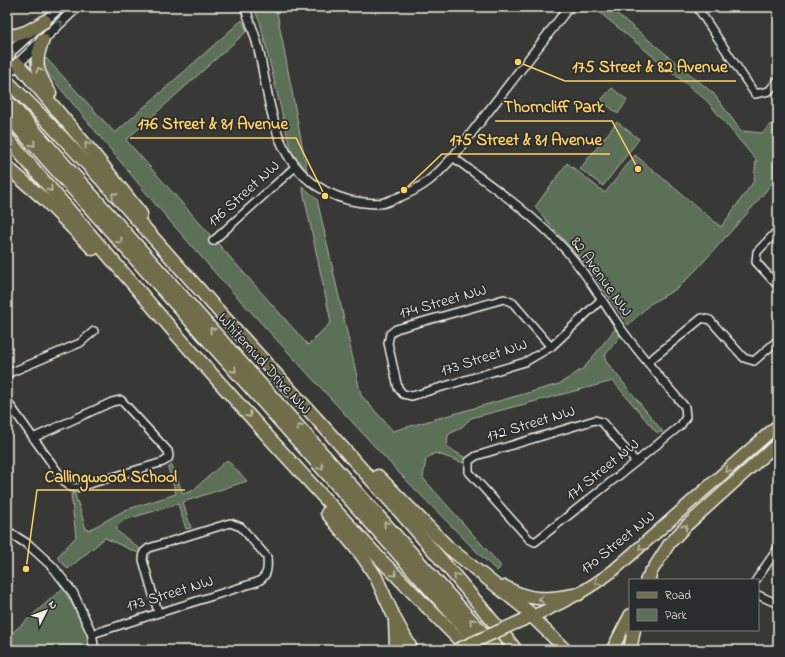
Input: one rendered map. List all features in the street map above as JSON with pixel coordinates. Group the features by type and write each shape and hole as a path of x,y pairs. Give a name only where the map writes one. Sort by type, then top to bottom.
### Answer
{"highway":[{"path":"7,35 16,36 45,21"},
{"path":"43,40 36,59 38,70 46,87 72,128 225,318"},
{"path":"11,72 72,128"},
{"path":"11,72 73,149 465,586 516,650"},
{"name":"Whitemud Drive NW","path":"7,100 498,650"},
{"name":"Whitemud Drive NW","path":"7,115 484,650"},
{"path":"7,138 176,334 273,442 381,560 469,650"},
{"path":"7,167 45,200 176,334"},
{"path":"321,424 350,448 445,544 529,612 527,618"},
{"path":"273,442 363,557 376,577 395,619 412,650"},
{"path":"480,572 509,589 533,598 550,599 579,594"},
{"path":"395,619 396,650"},
{"path":"630,650 634,631"}],"main road":[{"path":"11,72 8,54 60,7"},
{"path":"11,72 77,7"},
{"name":"170 Street NW","path":"456,650 579,594 597,583 631,556 778,425"},
{"name":"170 Street NW","path":"648,578 669,544 686,526 778,443"},
{"path":"612,650 629,617"},
{"path":"527,618 566,650"}],"street":[{"path":"245,7 258,46 278,138 295,167 309,181 327,193 354,201 384,203 413,192 436,176 453,157 569,7"},
{"path":"697,7 755,94 769,91 778,80"},
{"name":"82 Avenue NW","path":"453,157 536,221 558,241 584,273 620,327 685,407 686,417"},
{"name":"176 Street NW","path":"213,241 295,167"},
{"path":"778,230 757,252 756,262 778,286"},
{"name":"174 Street NW","path":"403,394 398,388 388,343 390,334 396,329 504,299 513,303 551,347"},
{"name":"173 Street NW","path":"403,394 412,396 525,362 551,347 602,299"},
{"path":"648,362 702,318 710,320 744,358 754,361 778,340"},
{"path":"7,374 80,343 94,331"},
{"path":"7,401 33,438 70,487 76,488 163,462 168,459 169,456 168,451 121,400 112,402 33,438"},
{"name":"171 Street NW","path":"535,542 681,425 686,417"},
{"name":"172 Street NW","path":"535,542 529,539 469,472 469,461 476,456 595,420 602,422 636,462"},
{"name":"173 Street NW","path":"92,634 257,582 263,579 267,573 267,557 241,527 230,523 152,546 146,550 143,555 144,564 158,612"},
{"path":"7,532 29,545 54,567 73,593 92,634 94,650"},
{"path":"757,579 778,548"},
{"path":"759,595 778,604"}],"green space":[{"path":"253,7 276,7 307,171 291,151 260,22"},
{"path":"593,7 609,7 714,94 741,131 763,133 770,125 778,122 778,176 751,209 678,288 650,304 628,325 590,270 535,207 567,163 605,193 635,155 721,227 754,181 756,160 707,101"},
{"path":"242,20 247,31 126,140 308,345 331,322 302,186 317,199 361,395 393,431 559,384 584,368 615,329 620,336 606,354 605,360 663,432 656,432 613,381 471,418 462,427 448,435 447,447 464,457 464,463 435,453 426,459 423,478 501,566 497,571 401,475 217,275 156,205 42,66 46,58 115,133"},
{"path":"612,88 627,100 618,114 601,100"},
{"path":"617,122 639,139 603,186 580,169"},
{"path":"227,460 247,481 183,502 191,528 186,529 178,504 124,520 117,526 117,531 140,549 138,553 105,538 68,569 57,557 76,537 71,494 75,494 86,529 89,530 125,510 176,494 168,468 172,465 183,494 192,491"},
{"path":"63,588 87,632 90,650 7,650 7,628 12,633"}],"place":[{"name":"175 Street & 82 Avenue","path":"518,62"},
{"name":"Thorncliff Park","path":"638,169"},
{"name":"175 Street & 81 Avenue","path":"404,190"},
{"name":"176 Street & 81 Avenue","path":"325,196"},
{"name":"Callingwood School","path":"26,569"}]}
